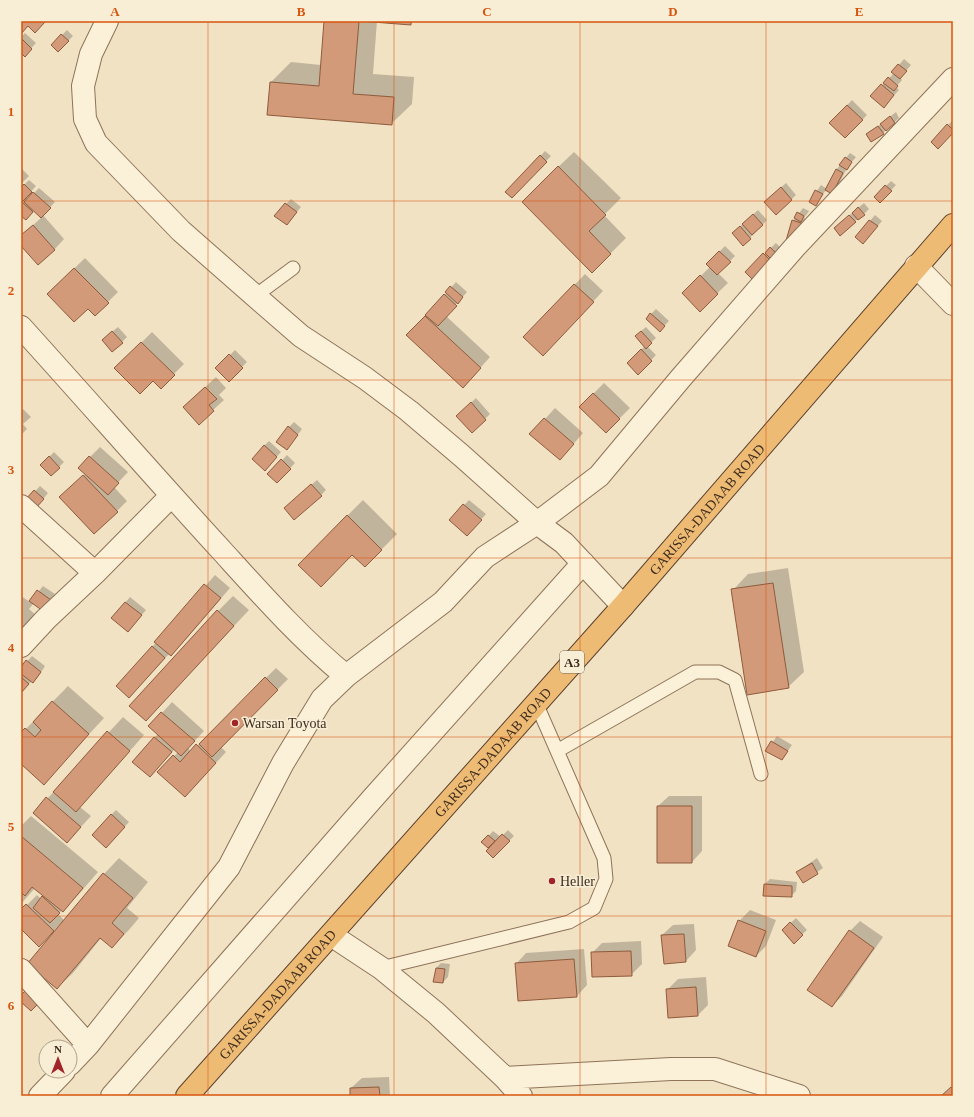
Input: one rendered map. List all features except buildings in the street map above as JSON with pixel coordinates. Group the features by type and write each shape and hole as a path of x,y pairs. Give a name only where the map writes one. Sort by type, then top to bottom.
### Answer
{"highway":[{"name":"GARISSA-DADAAB ROAD","path":"187,1096 623,606 953,225"}],"street":[{"path":"107,21 91,54 83,86 85,119 96,143 181,231 301,336 365,378 409,411 537,523 564,543 623,606"},
{"path":"78,1056 88,1045 229,867 283,763 322,699 346,676 443,602 485,557 537,523 599,476 680,379 789,254 953,79"},
{"path":"916,266 953,304"},
{"path":"21,327 171,496 276,609 326,660 346,676"},
{"path":"21,646 46,619 95,573 171,496"},
{"path":"21,506 95,573"},
{"path":"112,1096 373,798 583,563"},
{"path":"331,935 381,968 436,1013 505,1078 521,1096"},
{"path":"21,970 88,1045"},
{"path":"505,1078 671,1069 715,1070 753,1080 800,1096"},
{"path":"40,1096 56,1079"}],"lane":[{"path":"255,296 293,268"},
{"path":"557,751 695,672 719,672 735,680 761,774"},
{"path":"381,968 569,922 594,908 606,879 604,858 536,703"}],"place":[{"name":"Warsan Toyota","path":"235,723"},
{"name":"Heller","path":"552,881"}]}
